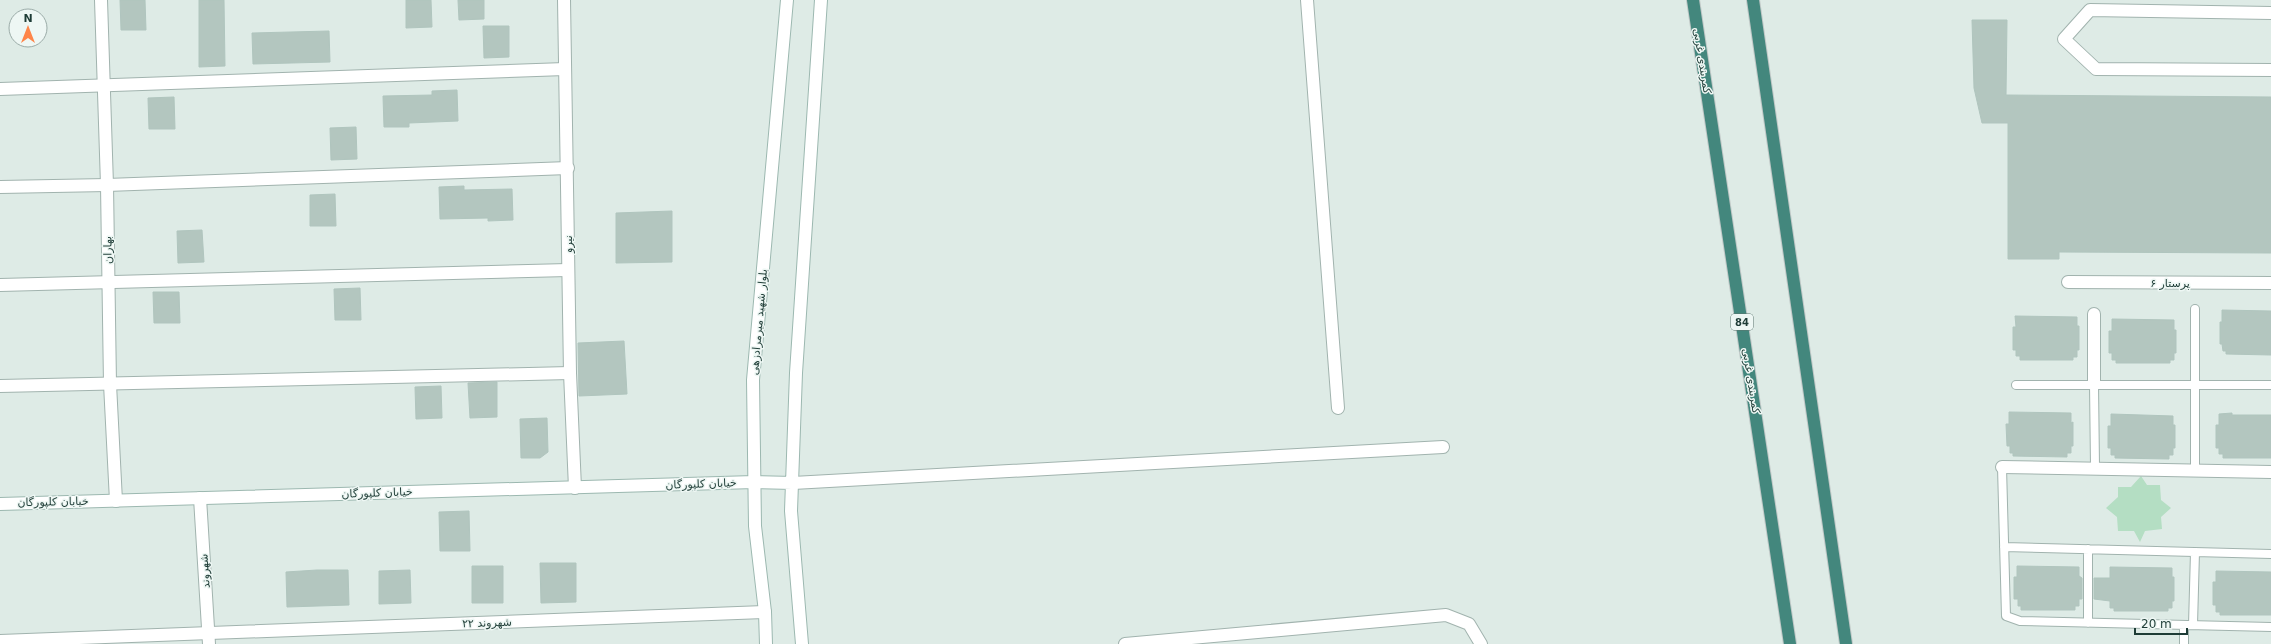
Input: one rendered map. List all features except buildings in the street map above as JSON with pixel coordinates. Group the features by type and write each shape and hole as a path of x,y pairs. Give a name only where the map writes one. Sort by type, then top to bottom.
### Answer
{"highway":[{"name":"کمربندی غربی","path":"1692,0 1790,644"},
{"path":"1753,0 1846,644"}],"street":[{"name":"بهاران","path":"101,0 107,185 110,384 116,501"},
{"name":"نیرو","path":"564,0 568,168 570,373 574,488"},
{"name":"بلوار شهید میرمرادزهی","path":"766,644 765,612 755,526 753,380 787,0"},
{"path":"802,644 791,510 796,373 821,0"},
{"path":"1307,0 1338,408"},
{"path":"2271,13 2090,10 2064,39 2096,69 2271,70"},
{"path":"0,89 565,69"},
{"path":"0,187 107,185 568,168"},
{"path":"0,285 568,270"},
{"name":"پرستار ۶","path":"2068,282 2271,283"},
{"path":"2094,314 2094,384"},
{"path":"0,386 570,373"},
{"name":"خیابان کلپورگان","path":"0,504 754,482 793,484 1444,447"},
{"path":"2002,466 2271,472"},
{"name":"شهروند","path":"200,498 209,638"},
{"name":"شهروند ۲۲","path":"0,641 209,638 765,612"},
{"path":"1125,644 1446,615 1469,624 1481,644"}],"lane":[{"path":"2195,309 2197,385 2195,470"},
{"path":"2094,384 2095,467"},
{"path":"2016,385 2094,384 2271,386"},
{"path":"2002,466 2006,616 2020,621 2271,627"},
{"path":"2004,547 2271,554"},
{"path":"2088,549 2088,623"},
{"path":"2193,625 2195,552"},
{"path":"2184,625 2184,644"}],"green space":[{"path":"2141,476 2147,485 2160,485 2161,500 2171,508 2161,517 2162,529 2145,531 2140,542 2134,531 2118,531 2117,517 2106,508 2118,497 2118,487 2131,487"}]}
